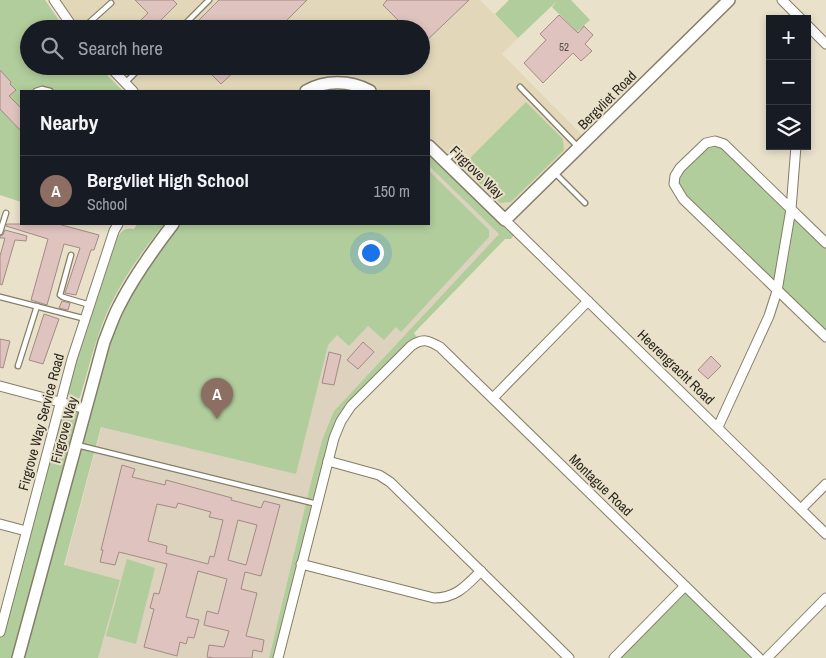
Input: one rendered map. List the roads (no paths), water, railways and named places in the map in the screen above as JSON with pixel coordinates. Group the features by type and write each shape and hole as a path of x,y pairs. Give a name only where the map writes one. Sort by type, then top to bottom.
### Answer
{"street":[{"name":"Bergvliet Road","path":"505,220 729,0"},
{"path":"782,0 797,15"},
{"path":"56,1 68,20"},
{"path":"811,32 826,44"},
{"path":"117,75 132,90"},
{"path":"308,90 323,84 338,83 359,86 368,90"},
{"path":"826,243 724,144 715,141 706,143 680,168 675,176 674,184 683,199 826,337"},
{"name":"Firgrove Way","path":"430,147 505,220"},
{"path":"718,427 769,316 777,290 791,209 796,150"},
{"name":"Heerengracht Road","path":"505,220 826,534"},
{"name":"Firgrove Way Service Road","path":"0,632 72,359 117,225"},
{"name":"Firgrove Way","path":"18,658 104,342 136,274 172,225"},
{"path":"493,398 588,301"},
{"name":"Montague Road","path":"328,461 341,421 351,406 410,346 419,341 430,341 440,347 760,658"},
{"path":"0,386 86,409"},
{"path":"278,658 328,461 380,475 390,482 569,658"},
{"path":"801,509 826,484"},
{"path":"0,524 26,531"},
{"path":"302,564 434,598 453,595 481,571"},
{"path":"614,658 685,586"},
{"path":"767,658 826,598"}],"lane":[{"path":"189,20 209,0"},
{"path":"92,20 111,3"},
{"path":"125,83 133,75"},
{"path":"520,88 579,148"},
{"path":"445,162 457,150"},
{"path":"554,172 586,203"},
{"path":"0,232 6,213"},
{"path":"71,255 60,294 63,297 90,306"},
{"path":"0,297 86,319"},
{"path":"18,366 37,306"},
{"path":"76,445 316,504"}],"place":[{"name":"Bergvliet High School","path":"217,419"}]}
